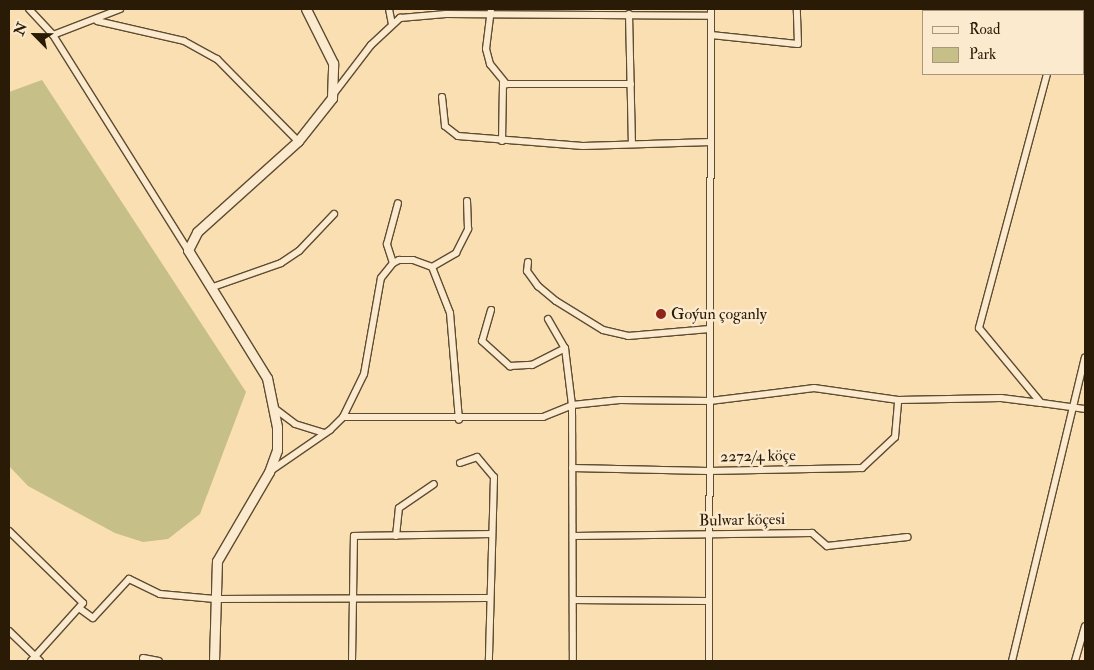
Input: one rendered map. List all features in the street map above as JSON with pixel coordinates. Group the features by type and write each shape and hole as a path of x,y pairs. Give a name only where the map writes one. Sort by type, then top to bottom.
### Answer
{"street":[{"path":"29,9 53,35 213,287 267,378 278,427 277,450 269,472 217,561 214,661"},
{"path":"53,35 97,20 120,9"},
{"path":"306,9 333,63 332,96"},
{"path":"388,9 392,25"},
{"path":"709,661 708,471 712,9"},
{"path":"712,35 798,44 797,9"},
{"path":"188,250 198,232 298,141 371,45 400,18 491,12 711,16"},
{"path":"491,12 486,49 490,64 503,82 502,141"},
{"path":"628,14 632,144"},
{"path":"97,20 184,41 217,59 298,141"},
{"path":"1041,403 979,328 1047,75"},
{"path":"503,82 630,84"},
{"path":"442,97 445,126 451,133 502,141 583,146 711,142"},
{"path":"432,267 456,253 465,239 468,228 467,201"},
{"path":"393,263 387,244 398,203"},
{"path":"213,287 281,263 299,251 334,214"},
{"path":"269,472 324,433 343,417 364,374 381,278 393,263 413,260 432,267 450,313 459,420"},
{"path":"528,262 527,271 538,286 556,301 603,330 628,336 710,329"},
{"path":"491,310 482,341 510,366 532,365 565,348"},
{"path":"548,319 565,348 572,405 573,661"},
{"path":"1012,661 1085,358"},
{"path":"343,417 459,420 543,417 572,405 620,400 710,401 814,388 898,400 1001,398 1041,403 1073,410 1085,409"},
{"name":"2272/4 köçe","path":"572,468 708,471 862,468 894,437 898,400"},
{"path":"274,408 295,424 324,433"},
{"path":"460,463 478,457 494,477 489,598 489,661"},
{"path":"396,536 399,508 434,484"},
{"path":"9,531 94,618 129,579 160,594 215,599 489,598"},
{"name":"Bulwar köçesi","path":"573,536 812,533 827,546 906,537"},
{"path":"352,661 354,536 491,534"},
{"path":"573,600 708,601"},
{"path":"9,631 36,660 81,605"},
{"path":"1076,661 1085,626"},
{"path":"143,658 159,661"}],"green space":[{"path":"42,80 246,392 200,514 168,539 143,542 115,533 28,486 9,466 9,92"}],"place":[{"name":"Goýun çoganly","path":"661,314"}]}
